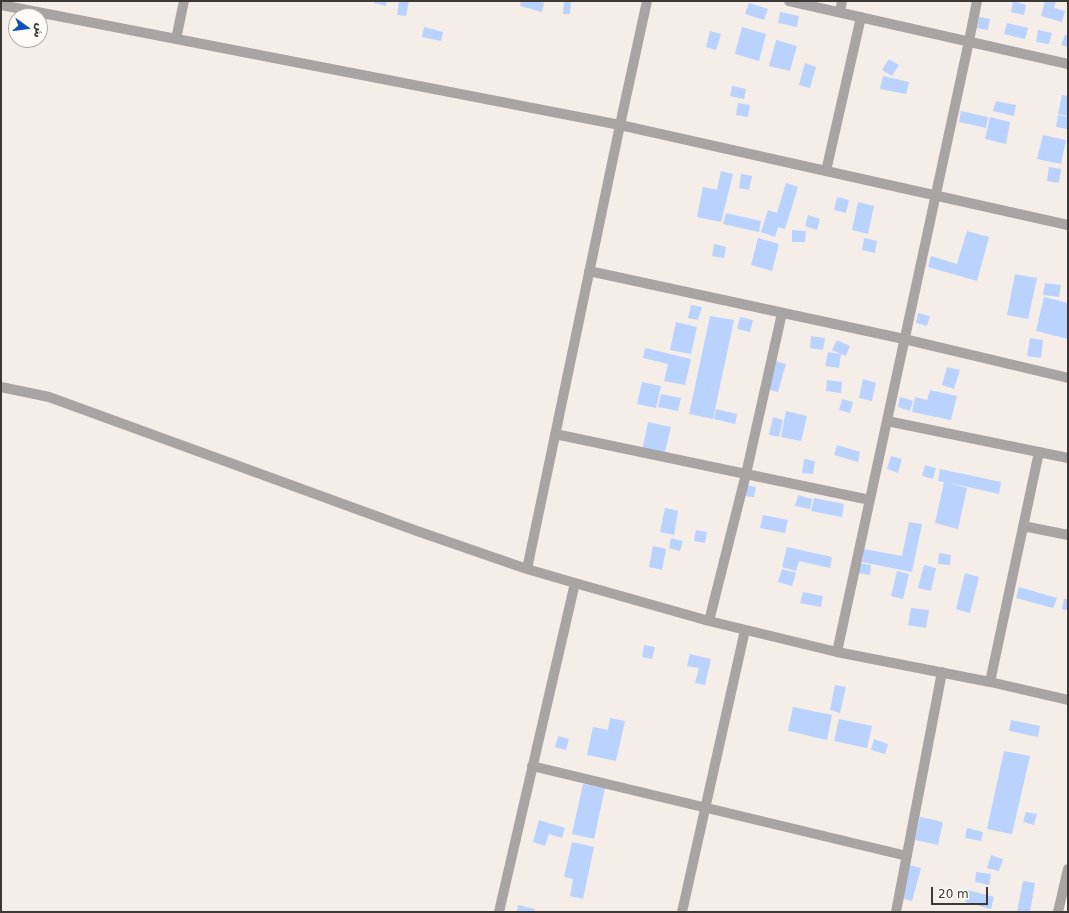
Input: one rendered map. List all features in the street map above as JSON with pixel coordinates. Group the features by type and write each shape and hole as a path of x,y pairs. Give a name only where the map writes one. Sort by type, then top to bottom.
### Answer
{"street":[{"path":"176,39 184,1"},
{"path":"527,569 647,1"},
{"path":"789,1 1068,64"},
{"path":"840,12 842,1"},
{"path":"837,652 977,1"},
{"path":"1,5 19,4 176,39 620,125 1068,225"},
{"path":"826,171 861,17"},
{"path":"589,271 904,339 1068,378"},
{"path":"709,621 746,474 782,313"},
{"path":"1,387 48,397 402,525 527,569 574,583 709,621 837,652 942,672 1068,700"},
{"path":"886,421 1068,458"},
{"path":"555,434 870,500"},
{"path":"990,682 1039,452"},
{"path":"1023,526 1068,535"},
{"path":"499,912 574,583"},
{"path":"682,912 746,630"},
{"path":"896,912 942,672"},
{"path":"532,766 907,856"},
{"path":"1058,912 1067,881 1068,869"}],"building":[{"path":"375,1 387,1 386,6 374,3"},
{"path":"399,1 409,1 406,16 397,15"},
{"path":"521,1 536,1 544,3 542,12 520,6"},
{"path":"564,1 571,1 570,14 563,14"},
{"path":"1013,1 1026,5 1024,15 1011,12"},
{"path":"1045,1 1056,1 1054,8 1065,11 1062,22 1041,16"},
{"path":"749,3 768,9 764,20 745,14"},
{"path":"780,12 799,16 797,27 778,23"},
{"path":"979,17 990,19 988,30 977,28"},
{"path":"1007,23 1028,28 1025,39 1004,34"},
{"path":"424,27 443,32 441,41 422,37"},
{"path":"742,27 766,34 759,61 735,54"},
{"path":"1038,30 1052,33 1049,44 1036,42"},
{"path":"710,31 721,34 716,50 706,47"},
{"path":"1065,35 1068,36 1068,47 1061,45"},
{"path":"776,40 797,46 790,71 769,66"},
{"path":"889,59 899,65 892,76 882,70"},
{"path":"805,63 816,67 810,88 799,85"},
{"path":"883,76 909,82 906,94 880,89"},
{"path":"732,86 746,89 744,99 730,96"},
{"path":"1062,95 1068,96 1068,116 1058,114"},
{"path":"996,101 1016,105 1014,116 993,111"},
{"path":"738,103 750,105 748,117 736,115"},
{"path":"961,111 988,117 986,128 959,122"},
{"path":"1058,115 1068,117 1067,129 1056,127"},
{"path":"990,117 1010,122 1006,144 985,139"},
{"path":"1043,135 1066,140 1061,164 1037,159"},
{"path":"1049,167 1061,169 1059,183 1047,181"},
{"path":"721,171 733,174 721,222 697,217 703,187 717,190"},
{"path":"741,174 752,176 749,190 739,188"},
{"path":"786,183 798,187 785,229 778,227 775,237 761,232 768,210 777,213"},
{"path":"837,197 849,200 846,213 834,210"},
{"path":"858,202 874,206 868,234 852,230"},
{"path":"726,213 761,221 759,232 723,224"},
{"path":"808,215 820,219 817,230 805,226"},
{"path":"792,230 806,231 805,242 792,242"},
{"path":"967,231 989,237 977,281 928,267 931,256 957,264"},
{"path":"758,238 779,244 772,271 751,265"},
{"path":"864,238 877,241 875,253 862,250"},
{"path":"714,244 726,247 724,258 712,256"},
{"path":"1015,274 1037,278 1028,319 1007,315"},
{"path":"1045,283 1061,285 1059,297 1043,295"},
{"path":"1044,297 1068,303 1068,339 1036,331"},
{"path":"691,305 702,307 698,320 688,318"},
{"path":"918,313 930,316 927,326 916,323"},
{"path":"710,316 734,320 713,419 689,414"},
{"path":"740,317 753,320 750,332 737,329"},
{"path":"676,322 697,327 691,354 670,350"},
{"path":"811,336 825,338 823,350 810,348"},
{"path":"1030,338 1043,340 1041,358 1027,356"},
{"path":"837,340 850,346 846,356 832,350"},
{"path":"645,348 691,359 685,385 664,381 668,364 643,358"},
{"path":"828,352 841,354 839,368 825,366"},
{"path":"775,361 786,364 778,392 767,389"},
{"path":"947,367 960,370 954,389 942,385"},
{"path":"863,379 876,383 872,401 859,398"},
{"path":"827,380 842,382 841,393 826,391"},
{"path":"642,382 661,386 656,408 637,404"},
{"path":"930,390 957,396 951,420 912,412 915,397 927,400"},
{"path":"661,394 681,398 678,411 658,407"},
{"path":"900,397 913,401 910,411 898,407"},
{"path":"842,399 853,402 850,413 839,410"},
{"path":"716,409 737,414 735,424 714,419"},
{"path":"786,411 807,416 801,441 781,437"},
{"path":"773,417 783,420 779,437 769,435"},
{"path":"648,422 671,427 664,456 642,451"},
{"path":"837,445 860,452 858,462 834,455"},
{"path":"891,456 902,459 898,473 887,469"},
{"path":"804,459 815,461 813,474 802,473"},
{"path":"925,465 936,468 933,479 922,476"},
{"path":"940,469 1001,482 999,494 946,482 967,488 958,529 935,523 944,482 938,481"},
{"path":"745,485 756,487 754,497 743,496"},
{"path":"798,495 812,499 810,509 795,506"},
{"path":"814,498 844,504 842,517 811,511"},
{"path":"665,508 678,511 674,535 660,532"},
{"path":"763,515 788,520 785,533 760,528"},
{"path":"909,522 922,524 912,572 862,562 864,549 902,556"},
{"path":"696,530 707,532 705,543 694,541"},
{"path":"671,538 683,541 680,551 669,548"},
{"path":"653,546 666,549 662,570 649,567"},
{"path":"787,547 832,557 830,568 799,561 796,571 782,567"},
{"path":"939,553 951,555 950,565 938,564"},
{"path":"859,563 871,565 870,575 857,573"},
{"path":"924,565 936,568 931,591 918,588"},
{"path":"782,569 796,573 792,586 778,582"},
{"path":"897,571 909,574 903,599 891,596"},
{"path":"965,573 979,577 970,613 956,609"},
{"path":"1019,587 1057,598 1053,608 1016,598"},
{"path":"803,592 823,596 821,607 800,603"},
{"path":"1064,599 1068,599 1068,610 1062,609"},
{"path":"911,608 929,610 926,628 908,625"},
{"path":"644,645 655,647 652,659 642,657"},
{"path":"690,654 711,659 705,685 695,683 699,668 687,666"},
{"path":"835,685 846,687 840,713 830,710"},
{"path":"793,707 832,715 827,740 788,731"},
{"path":"610,718 625,721 616,761 587,755 593,727 608,730"},
{"path":"839,719 872,726 867,748 834,741"},
{"path":"1011,720 1040,726 1038,737 1009,731"},
{"path":"558,736 569,739 566,750 555,747"},
{"path":"874,739 888,744 885,754 871,750"},
{"path":"1004,751 1030,756 1012,834 987,829"},
{"path":"583,784 605,788 594,839 572,834"},
{"path":"1026,812 1037,814 1034,825 1023,822"},
{"path":"920,817 943,822 938,845 915,840"},
{"path":"539,820 565,828 562,838 549,834 545,846 533,842"},
{"path":"967,828 983,832 981,841 965,838"},
{"path":"572,842 594,847 583,899 570,896 573,879 564,877"},
{"path":"991,855 1003,859 999,871 987,868"},
{"path":"909,865 921,868 912,901 900,898"},
{"path":"976,872 991,874 989,885 975,882"},
{"path":"1023,881 1035,883 1030,912 1017,912"},
{"path":"968,890 994,897 991,909 965,902"},
{"path":"518,905 535,909 534,912 517,912"}]}
